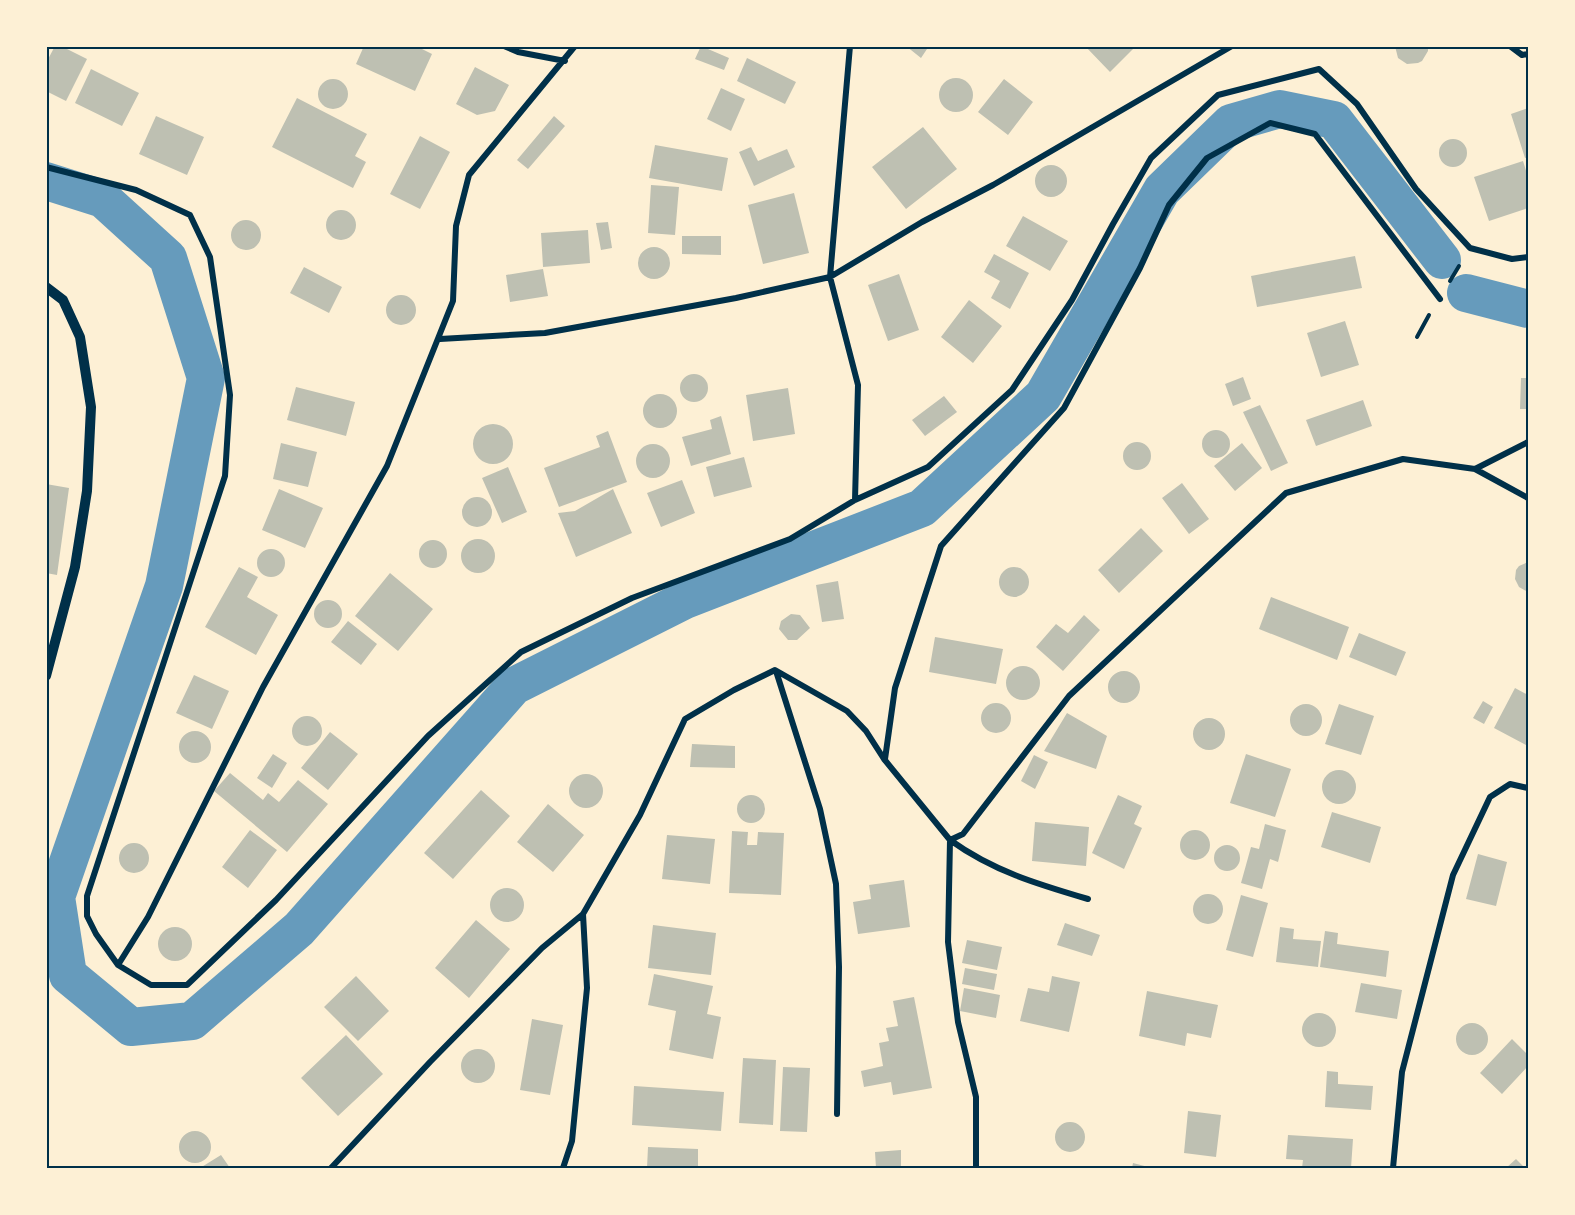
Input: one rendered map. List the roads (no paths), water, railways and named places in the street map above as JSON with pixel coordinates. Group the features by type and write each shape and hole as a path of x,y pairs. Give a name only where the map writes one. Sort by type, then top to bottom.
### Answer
{"street":[{"path":"504,46 518,52 565,62"},
{"path":"118,965 148,918 263,687 387,466 440,339 453,301 456,226 469,175 565,62 575,46"},
{"path":"850,46 830,277 858,385 855,500"},
{"path":"440,339 545,333 736,298 830,277 922,222 993,185 1232,46"},
{"path":"1510,46 1522,55 1528,54"},
{"path":"46,167 136,190 190,215 210,257 230,395 225,476 87,896 87,916 118,965 151,985 187,985 276,900 428,736 521,652 632,598 790,539 855,500 928,467 1012,390 1072,300 1151,158 1218,95 1319,69 1357,104 1416,189 1470,248 1512,259 1528,257"},
{"path":"885,759 895,688 941,546 1064,408 1140,268 1169,205 1207,158 1270,123 1315,134 1440,298"},
{"path":"46,287 63,300 80,337 91,407 87,491 75,567 46,676"},
{"path":"1475,469 1528,442"},
{"path":"950,840 963,834 1069,696 1286,493 1403,459 1475,469 1528,498"},
{"path":"776,670 847,711 866,731 885,759 950,840 973,857 1015,876 1088,899"},
{"path":"331,1168 430,1062 534,957 583,914 640,815 685,719 734,690 776,670"},
{"path":"776,670 820,809 836,885 839,967 837,1114"},
{"path":"1393,1168 1402,1072 1453,875 1491,797 1510,784 1528,788"},
{"path":"950,840 948,942 958,1022 976,1097 976,1168"},
{"path":"563,1168 572,1141 587,988 583,914"}],"waterway":[{"path":"46,181 103,199 168,258 206,378 164,586 56,897 68,975 131,1027 192,1021 299,929 514,686 685,600 922,508 1043,396 1162,190 1231,123 1280,109 1334,120 1442,260"},
{"path":"1466,293 1528,309"}]}
